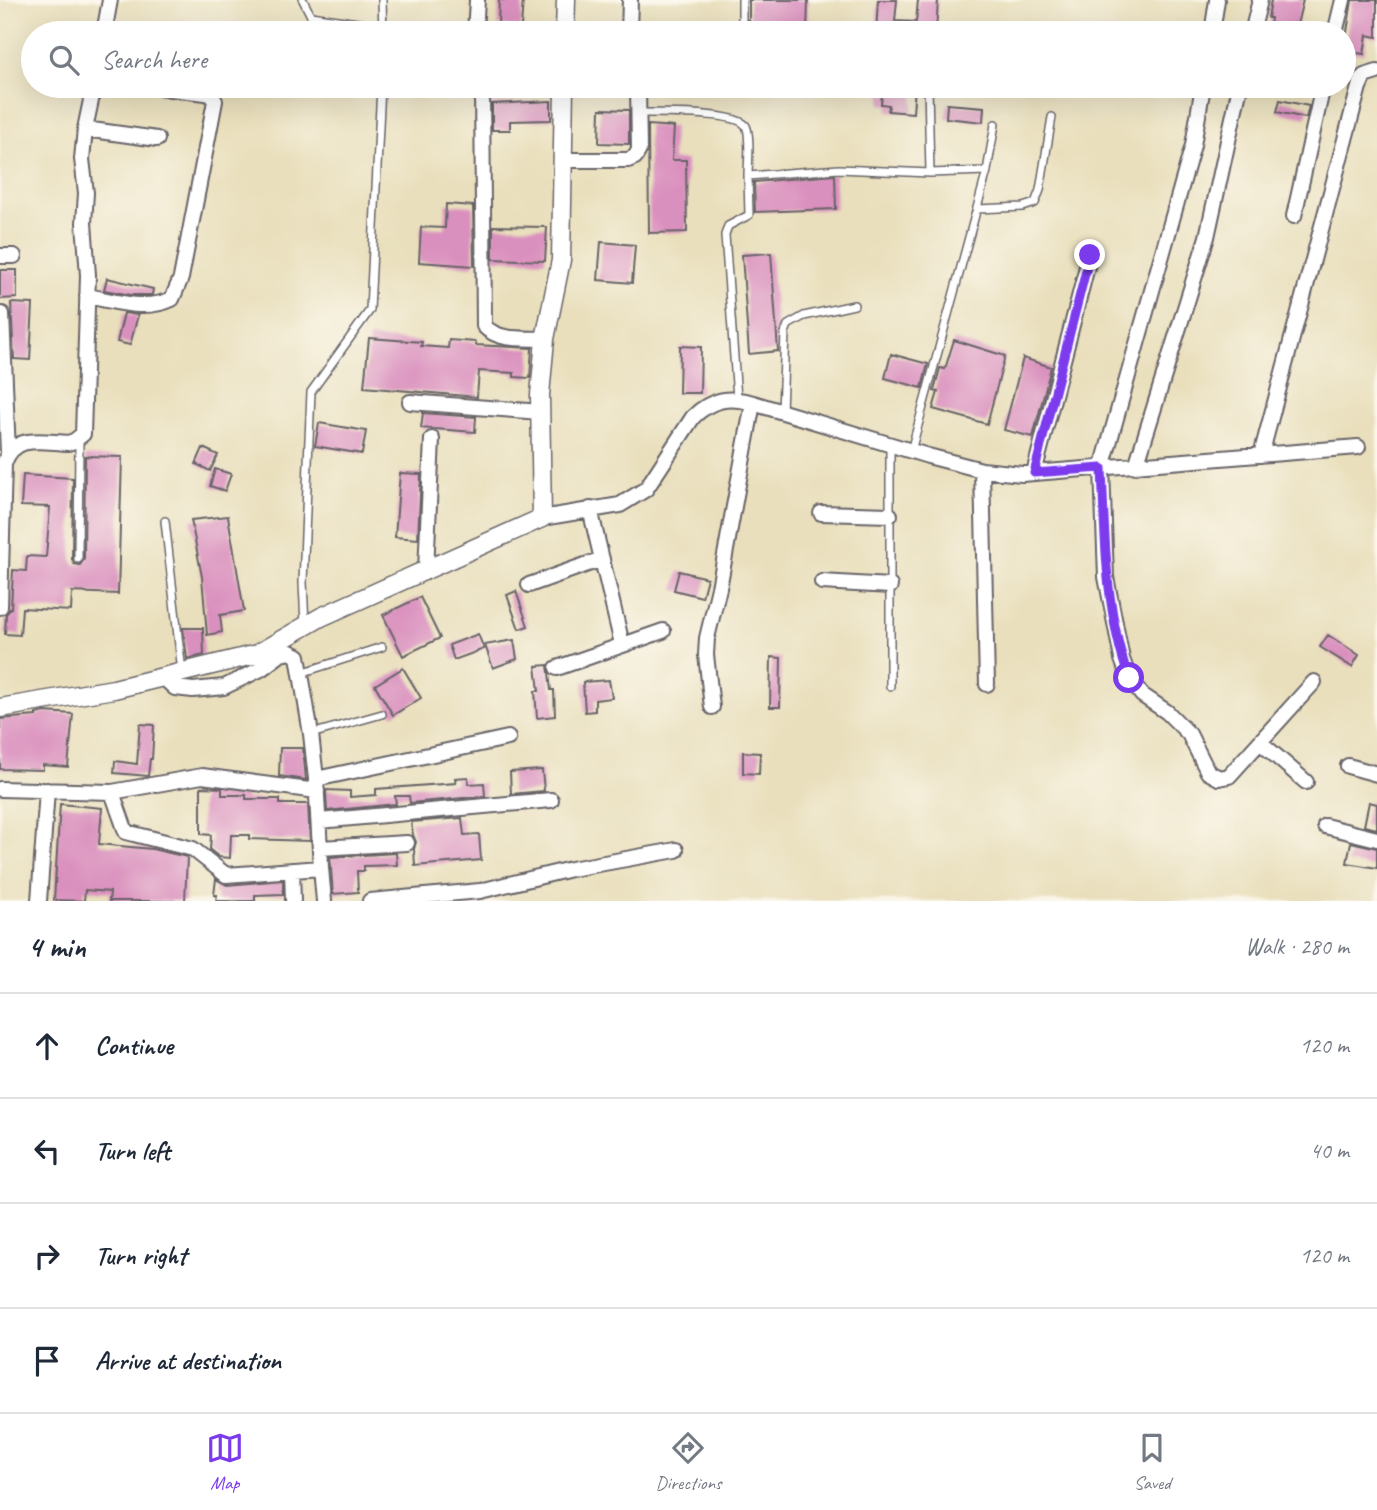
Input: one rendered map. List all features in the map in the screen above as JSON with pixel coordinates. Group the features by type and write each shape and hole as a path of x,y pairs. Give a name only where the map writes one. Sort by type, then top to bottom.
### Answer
{"street":[{"path":"106,21 110,0"},
{"path":"476,21 477,0"},
{"path":"565,21 566,0"},
{"path":"630,21 631,0"},
{"path":"1214,21 1217,0"},
{"path":"1255,21 1260,0"},
{"path":"1338,21 1343,0"},
{"path":"1356,97 1364,76 1377,72"},
{"path":"8,452 19,443 68,443 79,438 84,428 88,275 84,223 86,193 82,159 91,98"},
{"path":"87,296 135,304 162,304 172,299 181,278 215,101 213,98"},
{"path":"482,98 484,326 501,337 545,339"},
{"path":"542,518 541,412 545,339 561,260 564,98"},
{"path":"562,160 628,160 635,157 639,150 638,98"},
{"path":"1201,98 1193,145 1102,468 1106,577 1122,659 1129,678 1142,695 1167,712 1189,734 1208,772 1219,778 1228,776 1314,682"},
{"path":"1136,466 1206,237 1237,98"},
{"path":"1294,216 1321,98"},
{"path":"1261,455 1356,98"},
{"path":"85,129 157,139"},
{"path":"1034,473 1090,255"},
{"path":"0,607 4,464 8,452 2,314"},
{"path":"0,708 114,689 257,654 305,626 542,518 620,505 646,489 693,416 712,403 727,398 753,402 982,470 1034,473 1358,447"},
{"path":"410,402 541,412"},
{"path":"712,707 706,655 707,638 719,588 753,402"},
{"path":"426,570 432,439"},
{"path":"982,470 987,684"},
{"path":"590,509 622,645"},
{"path":"821,513 890,515"},
{"path":"529,585 601,559"},
{"path":"822,582 890,586"},
{"path":"557,668 663,631"},
{"path":"163,677 175,688 193,690 224,687 281,654 290,652 298,656 311,734 324,901"},
{"path":"0,789 112,792 202,776 316,785 508,738"},
{"path":"1260,742 1306,782"},
{"path":"1348,766 1377,774"},
{"path":"39,901 47,790"},
{"path":"112,792 126,832 193,849 226,875 321,868"},
{"path":"318,821 551,800"},
{"path":"1325,826 1377,839"},
{"path":"320,848 407,843"},
{"path":"370,901 480,891 571,869 676,850"},
{"path":"292,870 293,901"}],"lane":[{"path":"303,0 311,16 337,21"},
{"path":"382,0 383,21"},
{"path":"742,0 742,21"},
{"path":"305,626 303,582 311,392 370,310 380,98"},
{"path":"928,98 930,173"},
{"path":"639,113 722,116 743,122 748,129 749,215 728,226 725,235 737,398"},
{"path":"977,209 1023,207 1035,203 1040,190 1052,117"},
{"path":"911,451 987,172 995,124"},
{"path":"748,176 839,169 930,173 987,172"},
{"path":"782,411 785,333 788,325 804,316 853,305"},
{"path":"78,559 79,438"},
{"path":"890,444 890,686"},
{"path":"165,521 182,672"},
{"path":"300,673 382,647"},
{"path":"311,734 382,715"}],"building":[{"path":"499,0 523,0 521,21 498,21"},
{"path":"749,0 808,0 807,21 749,21"},
{"path":"878,0 897,0 895,21 877,21"},
{"path":"918,0 938,0 937,21 916,21"},
{"path":"1271,0 1303,0 1298,21 1271,21 1271,18 1268,18"},
{"path":"1352,0 1377,0 1377,37 1367,35 1364,54 1356,53 1356,21 1349,21"},
{"path":"882,98 914,98 913,113 888,111 889,105 881,104"},
{"path":"1280,100 1309,106 1306,118 1277,112"},
{"path":"551,101 551,120 510,121 510,130 492,130 492,104"},
{"path":"947,104 984,107 983,122 946,118"},
{"path":"600,109 629,110 629,144 599,143"},
{"path":"648,125 674,127 672,160 686,160 687,232 649,233"},
{"path":"835,175 836,209 755,212 754,182"},
{"path":"446,204 473,206 474,266 419,262 421,227 445,228"},
{"path":"493,226 547,227 545,261 493,259"},
{"path":"601,242 635,245 632,283 598,280"},
{"path":"771,253 778,351 749,354 742,255"},
{"path":"0,270 17,270 17,298 0,299"},
{"path":"107,278 153,289 152,295 131,295 104,290"},
{"path":"11,303 33,304 30,360 14,359"},
{"path":"124,313 138,315 130,345 117,342"},
{"path":"369,338 422,342 421,346 448,348 449,340 476,342 476,345 532,348 530,378 514,377 514,373 479,371 477,397 364,387"},
{"path":"954,340 1005,356 987,424 933,409 940,368 945,369"},
{"path":"680,346 701,347 700,393 679,393"},
{"path":"891,354 928,364 922,388 885,378"},
{"path":"1023,358 1051,367 1033,437 1004,430"},
{"path":"423,413 476,417 475,432 421,428"},
{"path":"319,423 366,431 362,454 315,446"},
{"path":"203,448 218,455 210,471 196,464"},
{"path":"85,456 122,457 118,594 72,592 71,611 22,608 20,635 5,634 6,614 11,608 13,570 26,571 27,556 46,557 50,507 21,506 23,475 73,478 72,559 74,564 80,565 84,559"},
{"path":"215,469 231,474 225,491 210,486"},
{"path":"400,473 421,474 418,539 395,537"},
{"path":"228,516 244,611 220,615 222,632 207,635 202,577 191,520"},
{"path":"679,571 707,578 702,597 674,590"},
{"path":"516,591 528,626 519,629 507,595"},
{"path":"420,597 440,638 403,656 383,615"},
{"path":"183,628 203,628 204,655 187,659"},
{"path":"478,634 484,649 454,660 449,645"},
{"path":"1328,635 1359,655 1352,667 1320,647"},
{"path":"514,640 517,659 493,668 485,645"},
{"path":"771,657 781,658 780,707 770,707"},
{"path":"548,665 551,690 554,690 555,716 537,718 535,691 539,691 536,666"},
{"path":"403,668 421,698 393,715 375,685"},
{"path":"609,680 612,698 595,700 595,711 585,712 583,682"},
{"path":"45,712 73,714 68,767 43,765 43,770 0,769 0,719 36,716"},
{"path":"140,724 154,725 148,776 114,773 115,761 137,764"},
{"path":"280,748 303,748 306,780 279,776"},
{"path":"743,752 760,753 759,774 743,773"},
{"path":"542,770 544,791 511,794 510,772"},
{"path":"468,777 469,784 484,783 485,796 410,803 409,796 395,796 396,804 327,811 326,790 350,791 350,797 376,795 376,789 456,783 455,778"},
{"path":"201,787 222,788 222,795 246,795 246,799 280,799 280,804 308,804 310,841 249,839 249,835 231,835 230,858 219,857 210,850 211,835 201,834"},
{"path":"1369,802 1377,804 1377,829 1364,826"},
{"path":"60,804 102,808 99,844 152,849 187,857 185,901 109,901 110,892 85,890 84,901 54,900"},
{"path":"462,818 464,835 479,834 481,860 415,866 416,842 411,822"},
{"path":"1351,842 1377,848 1377,868 1347,863"},
{"path":"396,853 397,865 364,866 364,871 357,871 358,892 333,894 330,857"},
{"path":"216,879 227,885 283,880 283,894 255,895 255,901 216,901"}],"route":[{"path":"1090,255 1034,473 1102,468 1106,577 1122,659 1129,678"}]}
